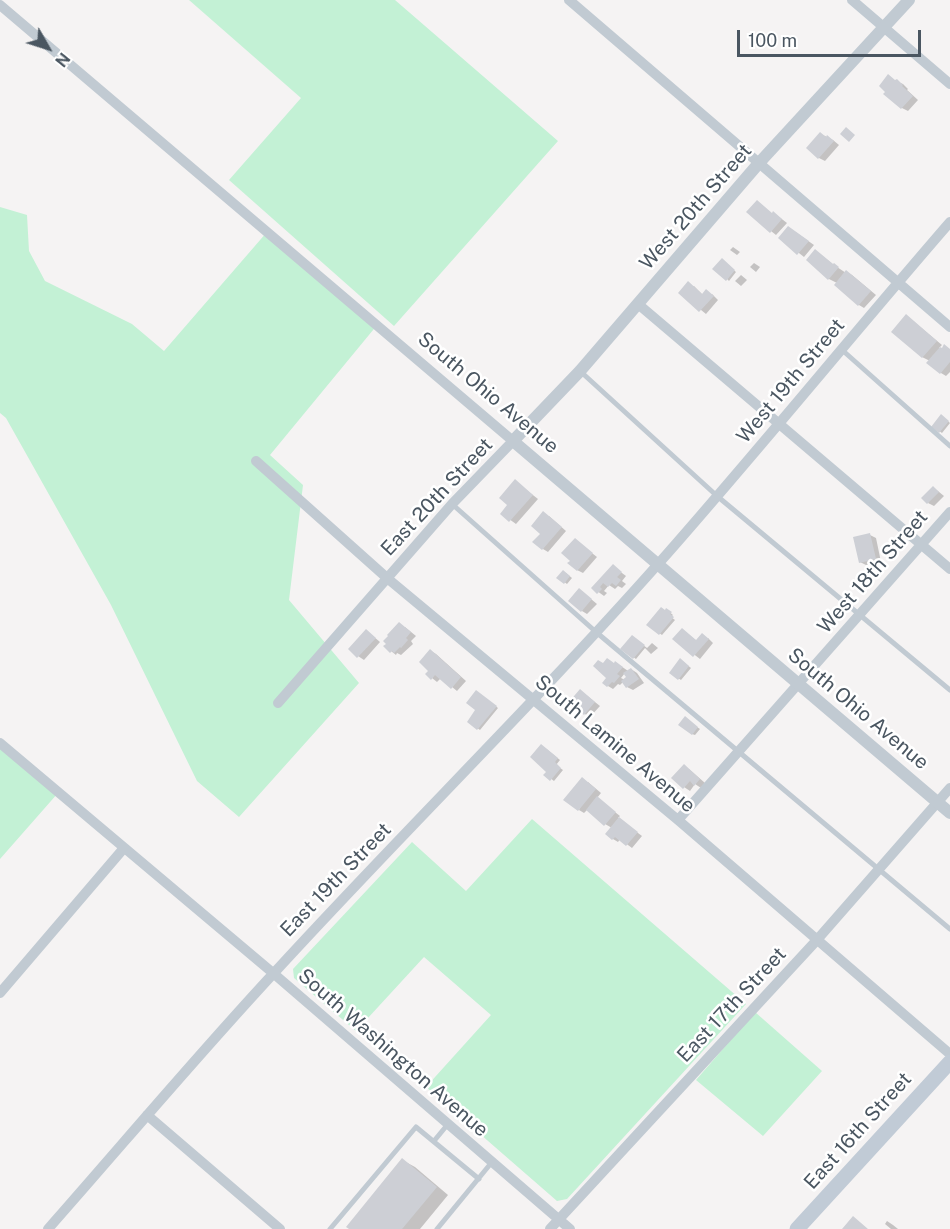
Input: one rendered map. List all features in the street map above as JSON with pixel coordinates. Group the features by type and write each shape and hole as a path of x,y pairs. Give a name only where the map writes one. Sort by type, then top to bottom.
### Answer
{"main road":[{"name":"East 16th Street","path":"797,1229 950,1062"}],"street":[{"path":"568,0 950,327"},
{"path":"852,0 950,84"},
{"name":"West 20th Street","path":"513,441 580,371 759,163 909,0"},
{"name":"South Ohio Avenue","path":"0,4 950,813"},
{"name":"West 19th Street","path":"658,564 950,222"},
{"path":"638,304 950,569"},
{"name":"East 20th Street","path":"278,703 452,504 513,441"},
{"name":"South Lamine Avenue","path":"256,461 387,578 678,820 950,1054"},
{"name":"West 18th Street","path":"678,820 950,512"},
{"name":"East 19th Street","path":"48,1229 273,973 533,700 658,564"},
{"name":"South Washington Avenue","path":"0,743 273,973 570,1229"},
{"name":"East 17th Street","path":"550,1229 816,940 950,788"},
{"path":"0,993 124,848"},
{"path":"147,1115 280,1229"}],"lane":[{"path":"841,349 950,446"},
{"path":"580,371 717,496 950,690"},
{"path":"452,504 596,632 950,929"},
{"path":"434,1142 448,1124"},
{"path":"330,1229 416,1127 479,1179"},
{"path":"437,1229 492,1162"}],"green space":[{"path":"189,0 395,0 558,141 394,326 229,180 301,98"},
{"path":"0,207 27,215 29,251 45,281 132,324 164,351 267,232 378,324 270,455 303,485 289,600 359,683 239,817 197,781 111,605 6,418 0,413"},
{"path":"0,742 58,793 0,859"},
{"path":"532,819 746,1004 567,1199 557,1201 426,1087 491,1015 424,957 356,1031 294,978 293,969 412,842 466,891"},
{"path":"755,1012 822,1071 763,1136 696,1080"}],"building":[{"path":"888,74 895,80 897,79 913,96 901,109 883,94 885,92 879,86"},
{"path":"846,127 855,135 849,142 840,134"},
{"path":"820,132 834,141 818,159 806,148"},
{"path":"757,200 782,219 770,233 746,212"},
{"path":"788,226 809,241 797,255 778,238"},
{"path":"815,249 839,267 828,280 806,260"},
{"path":"722,258 735,270 726,281 712,269"},
{"path":"846,270 871,291 858,306 834,285"},
{"path":"688,281 702,294 706,289 714,296 699,312 678,293"},
{"path":"906,314 937,341 922,358 891,332"},
{"path":"944,344 950,349 950,362 940,374 926,363"},
{"path":"941,414 949,421 939,433 931,427"},
{"path":"515,479 533,495 509,522 500,514 507,505 499,498"},
{"path":"933,486 939,492 927,504 921,498"},
{"path":"543,511 562,527 542,550 532,542 540,534 531,526"},
{"path":"870,533 876,559 859,563 853,537"},
{"path":"575,538 593,553 577,571 567,563 570,561 561,553"},
{"path":"613,564 622,572 617,577 621,580 616,586 612,583 608,587 603,583 600,587 602,589 597,594 591,588"},
{"path":"563,570 570,576 564,584 556,578"},
{"path":"579,588 592,599 581,612 568,601"},
{"path":"661,607 672,612 670,614 674,617 659,635 646,625"},
{"path":"399,622 411,632 401,648 390,653 383,646 386,644 383,641"},
{"path":"682,628 696,640 702,633 709,639 693,657 672,639"},
{"path":"366,629 376,638 357,658 348,649"},
{"path":"632,635 645,645 633,659 620,649"},
{"path":"430,649 461,677 451,689 435,675 431,680 425,674 428,671 419,662"},
{"path":"607,658 623,667 617,674 620,676 607,687 602,683 606,678 593,666 598,660 603,663"},
{"path":"680,658 689,666 678,680 669,673"},
{"path":"631,668 639,679 626,688 621,681 626,677 623,673"},
{"path":"580,689 595,702 584,715 569,702"},
{"path":"476,690 497,706 477,730 467,722 475,710 466,703"},
{"path":"685,716 698,727 692,735 678,725"},
{"path":"541,744 558,758 555,762 561,768 550,781 543,775 546,772 530,757"},
{"path":"684,764 700,779 694,786 690,781 683,789 671,778"},
{"path":"582,777 596,789 578,811 563,800"},
{"path":"597,796 616,812 604,826 586,810"},
{"path":"619,817 638,832 626,846 615,837 612,840 605,834"},
{"path":"402,1158 437,1187 402,1229 349,1229 346,1227"},
{"path":"853,1216 868,1229 842,1229"}]}
